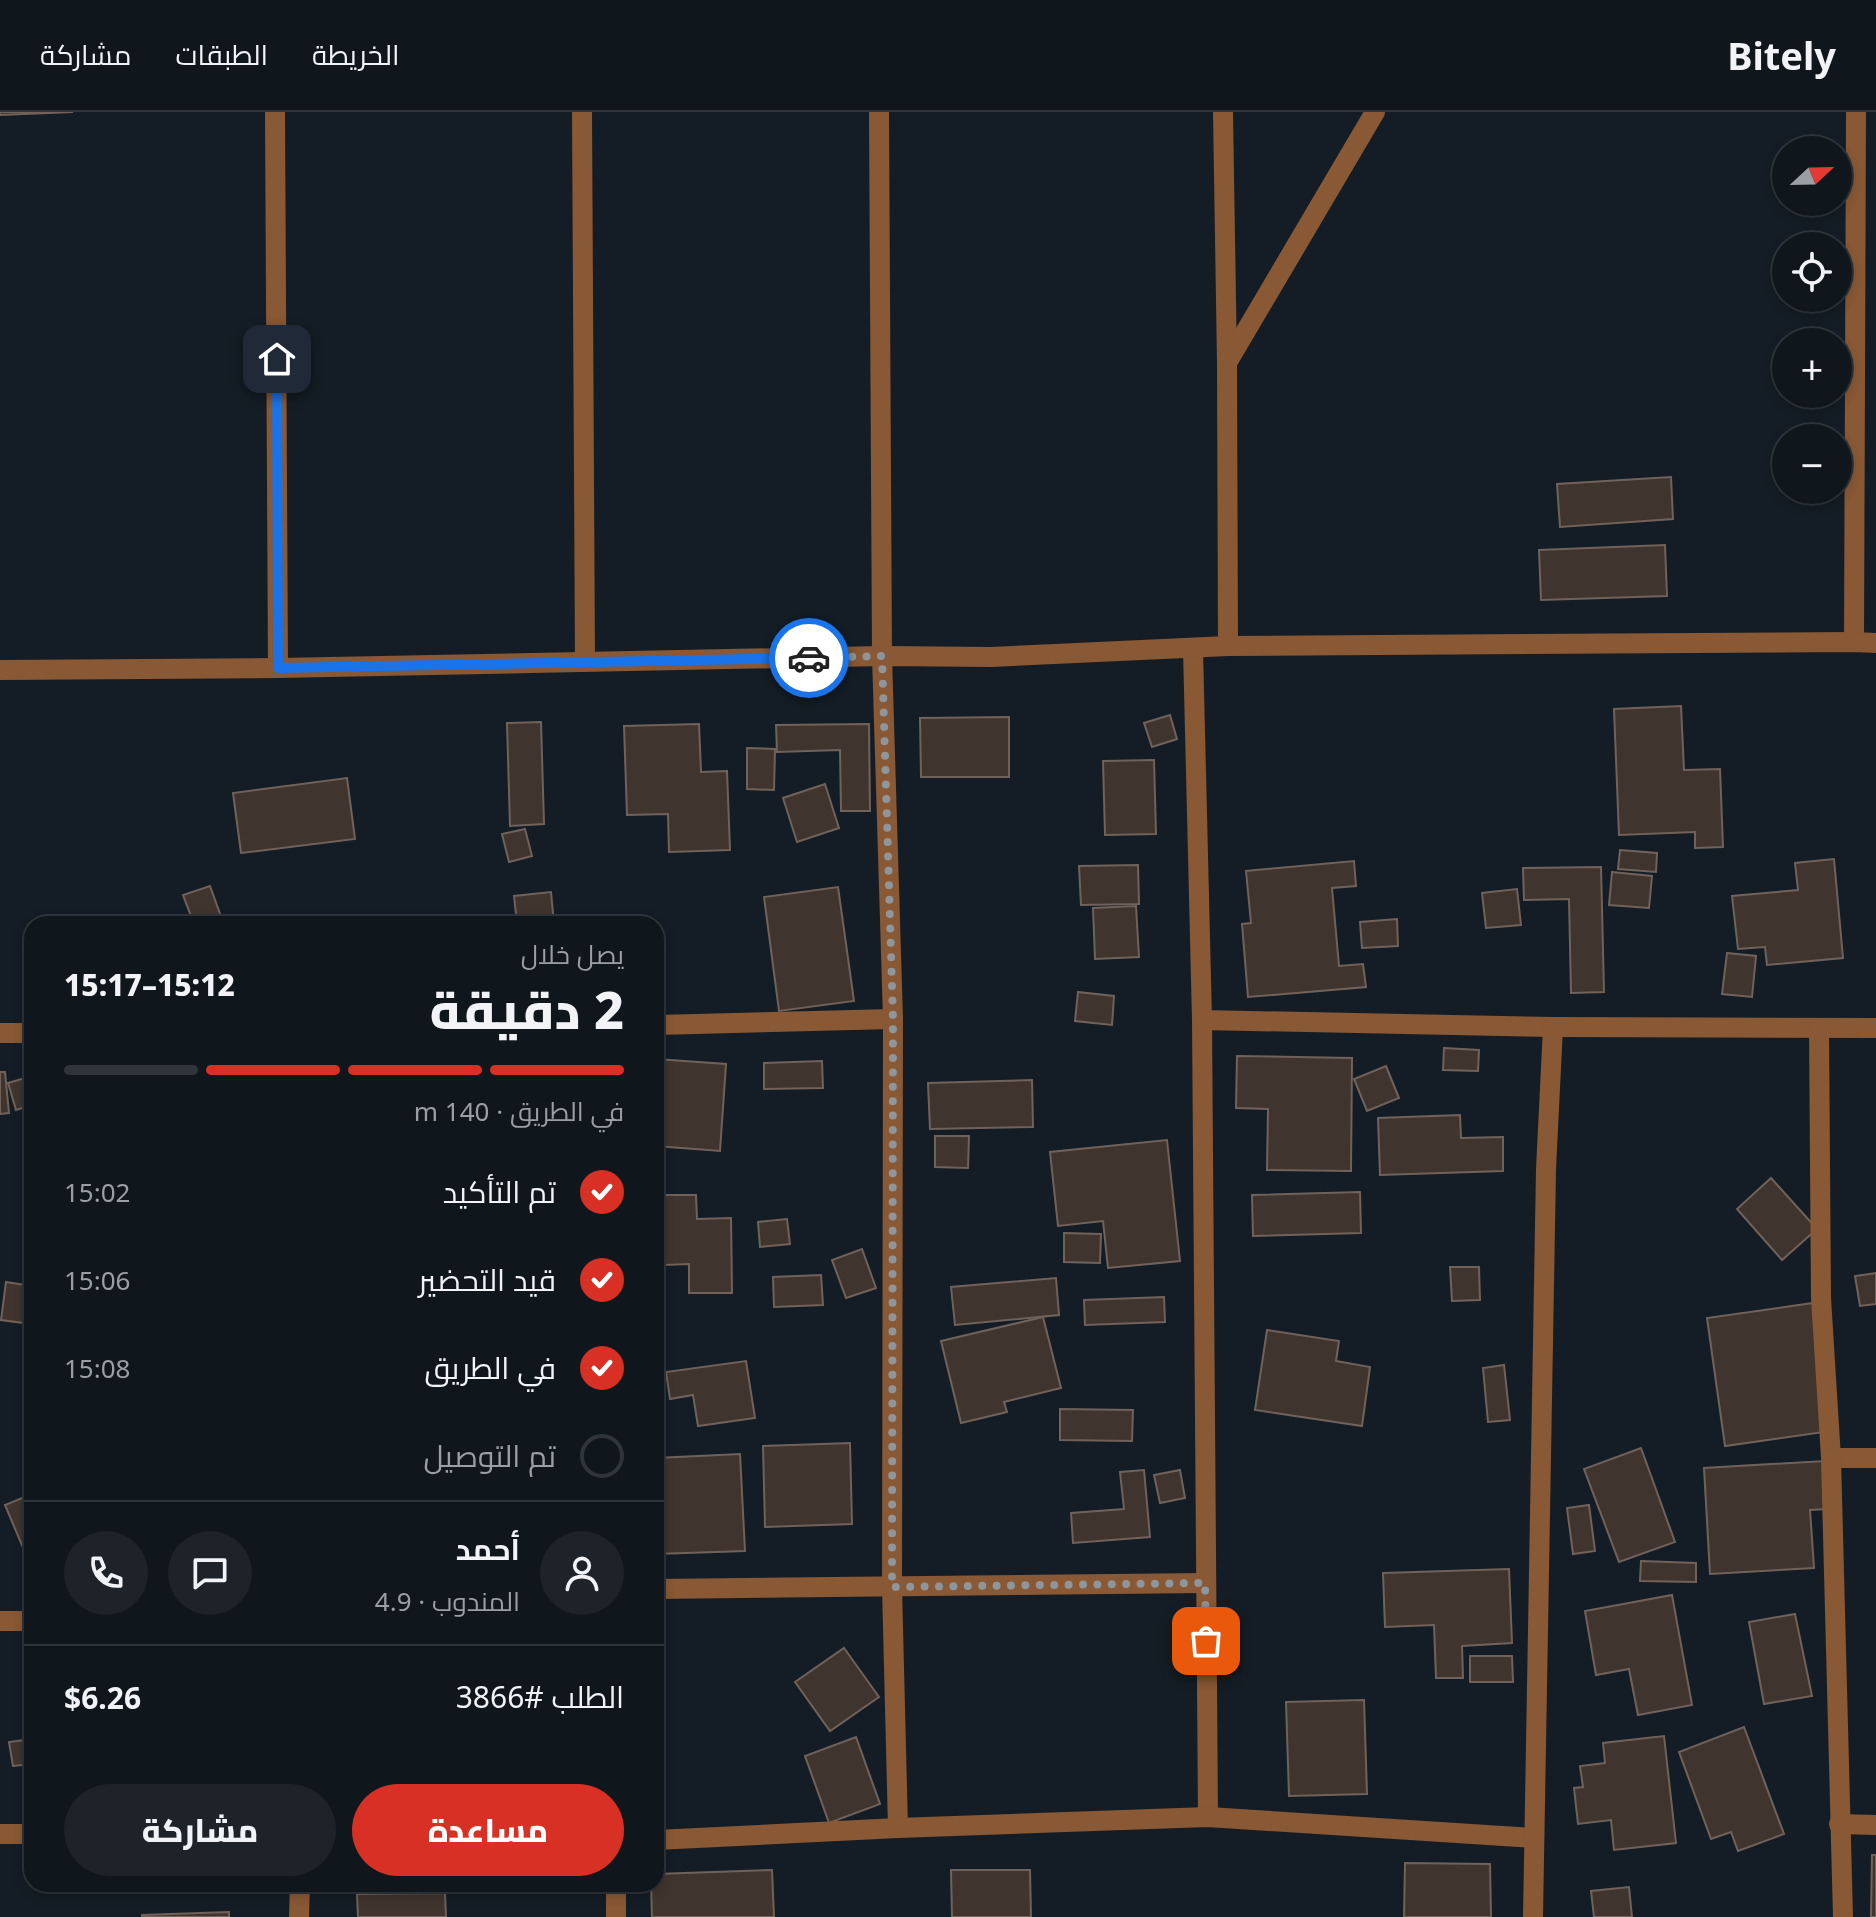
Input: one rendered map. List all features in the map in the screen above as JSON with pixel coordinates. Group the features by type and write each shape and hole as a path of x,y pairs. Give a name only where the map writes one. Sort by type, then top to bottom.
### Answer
{"street":[{"path":"275,112 278,668"},
{"path":"582,112 585,662"},
{"path":"879,112 882,656 893,1019 892,1587 898,1828"},
{"path":"1223,112 1228,646"},
{"path":"1227,363 1375,112"},
{"path":"1854,642 1856,112"},
{"path":"0,670 278,668 882,656 991,657 1228,646 1876,643"},
{"path":"1193,649 1202,1020 1208,1817"},
{"path":"664,1025 893,1019"},
{"path":"1202,1020 1553,1027 1876,1028"},
{"path":"1533,1917 1546,1169 1553,1027"},
{"path":"1819,1028 1821,1298 1831,1458 1843,1917"},
{"path":"0,1033 24,1033"},
{"path":"1831,1458 1876,1458"},
{"path":"664,1589 1205,1583"},
{"path":"0,1621 24,1621"},
{"path":"664,1840 1208,1817 1534,1838"},
{"path":"1839,1824 1876,1825"},
{"path":"0,1834 24,1834"},
{"path":"299,1917 300,1892"},
{"path":"616,1892 616,1917"}],"building":[{"path":"0,112 73,112 0,115"},
{"path":"1671,477 1673,519 1560,527 1557,484"},
{"path":"1665,545 1667,596 1541,600 1539,550"},
{"path":"1681,706 1684,770 1720,769 1723,847 1695,848 1695,832 1619,835 1614,709"},
{"path":"1170,715 1177,739 1152,747 1144,723"},
{"path":"1009,717 1009,777 921,777 920,718"},
{"path":"541,722 544,824 510,826 507,723"},
{"path":"699,724 701,772 727,771 730,850 669,852 668,814 627,815 624,726"},
{"path":"869,724 870,811 841,811 840,750 777,752 776,725"},
{"path":"747,748 775,749 774,790 747,789"},
{"path":"1154,760 1156,834 1105,835 1103,761"},
{"path":"347,778 355,839 241,853 233,793"},
{"path":"825,784 839,828 797,842 783,798"},
{"path":"525,829 532,856 509,862 502,834"},
{"path":"1620,850 1657,853 1656,872 1618,869"},
{"path":"1834,859 1843,958 1767,965 1765,947 1738,949 1732,896 1798,890 1795,863"},
{"path":"1354,861 1356,886 1332,888 1339,966 1363,964 1366,987 1248,997 1242,924 1251,923 1246,871"},
{"path":"1138,865 1139,904 1081,905 1079,866"},
{"path":"1601,867 1604,992 1571,993 1569,899 1524,900 1523,868"},
{"path":"1612,872 1652,876 1649,908 1609,905"},
{"path":"210,886 221,916 191,916 183,895"},
{"path":"838,887 854,1001 779,1011 764,897"},
{"path":"1517,889 1521,925 1486,928 1482,893"},
{"path":"551,892 553,916 516,916 514,896"},
{"path":"1136,906 1139,957 1095,959 1093,908"},
{"path":"1397,919 1398,946 1362,948 1360,922"},
{"path":"1727,953 1756,956 1752,997 1722,994"},
{"path":"1078,992 1114,996 1112,1025 1075,1021"},
{"path":"1444,1048 1479,1050 1478,1071 1443,1070"},
{"path":"1237,1056 1352,1058 1351,1171 1267,1170 1268,1109 1236,1108"},
{"path":"664,1060 726,1064 720,1151 664,1147"},
{"path":"822,1061 823,1088 764,1089 764,1063"},
{"path":"1386,1066 1399,1098 1367,1111 1354,1079"},
{"path":"0,1072 5,1072 9,1113 0,1114"},
{"path":"24,1078 24,1108 16,1110 8,1083"},
{"path":"1032,1080 1033,1127 930,1129 928,1083"},
{"path":"1460,1115 1461,1138 1503,1137 1503,1171 1380,1175 1378,1118"},
{"path":"935,1136 969,1136 968,1168 935,1167"},
{"path":"1167,1140 1180,1261 1108,1268 1103,1221 1058,1226 1050,1152"},
{"path":"1771,1178 1817,1229 1782,1260 1737,1209"},
{"path":"1360,1192 1361,1233 1253,1236 1252,1195"},
{"path":"664,1195 696,1195 697,1219 731,1218 732,1293 689,1293 689,1264 665,1265"},
{"path":"787,1219 790,1244 760,1247 758,1222"},
{"path":"1064,1233 1101,1234 1100,1263 1064,1262"},
{"path":"862,1249 876,1288 846,1298 832,1260"},
{"path":"1450,1267 1479,1267 1480,1300 1452,1301"},
{"path":"1876,1273 1876,1304 1860,1306 1855,1276"},
{"path":"821,1275 823,1305 774,1307 773,1277"},
{"path":"1056,1278 1059,1315 955,1325 951,1287"},
{"path":"6,1282 24,1285 24,1323 1,1320"},
{"path":"1164,1297 1165,1322 1085,1325 1084,1300"},
{"path":"1813,1303 1831,1431 1725,1446 1707,1318"},
{"path":"1043,1317 1061,1388 1004,1402 1007,1412 961,1423 941,1341"},
{"path":"1267,1330 1339,1341 1336,1361 1370,1367 1362,1426 1255,1410"},
{"path":"746,1361 755,1418 698,1426 693,1395 670,1399 666,1372"},
{"path":"1504,1365 1510,1420 1488,1422 1483,1368"},
{"path":"1060,1409 1133,1410 1132,1441 1060,1440"},
{"path":"850,1443 852,1524 765,1527 763,1446"},
{"path":"1641,1448 1675,1542 1619,1562 1584,1469"},
{"path":"740,1454 745,1551 664,1554 664,1458"},
{"path":"1825,1461 1828,1509 1810,1510 1814,1568 1710,1574 1704,1468"},
{"path":"1144,1470 1150,1537 1073,1543 1071,1513 1124,1509 1120,1472"},
{"path":"1180,1470 1185,1498 1160,1503 1154,1475"},
{"path":"24,1497 24,1550 5,1505"},
{"path":"1589,1505 1595,1551 1573,1554 1567,1508"},
{"path":"1641,1561 1696,1563 1696,1582 1640,1581"},
{"path":"1509,1569 1512,1643 1462,1646 1463,1678 1436,1678 1434,1625 1385,1627 1383,1573"},
{"path":"1672,1595 1692,1705 1638,1715 1629,1669 1596,1675 1585,1611"},
{"path":"1795,1614 1812,1696 1764,1704 1749,1622"},
{"path":"844,1648 879,1697 830,1731 795,1682"},
{"path":"1470,1656 1512,1656 1513,1682 1470,1682"},
{"path":"1364,1700 1367,1794 1289,1796 1286,1702"},
{"path":"1744,1727 1784,1834 1738,1851 1731,1832 1711,1839 1679,1752"},
{"path":"1664,1736 1676,1843 1614,1850 1611,1820 1578,1824 1574,1788 1583,1787 1580,1766 1605,1763 1603,1743"},
{"path":"856,1737 880,1804 829,1823 805,1756"},
{"path":"24,1740 24,1765 13,1766 9,1742"},
{"path":"1872,1855 1876,1855 1876,1917 1871,1917"},
{"path":"1405,1863 1490,1864 1491,1917 1404,1917"},
{"path":"772,1870 774,1917 652,1917 651,1892 664,1892 664,1874"},
{"path":"951,1870 1030,1870 1031,1917 952,1917"},
{"path":"1629,1887 1632,1917 1594,1917 1591,1891"},
{"path":"445,1893 446,1917 358,1917 357,1894"},
{"path":"229,1912 229,1917 142,1917 142,1915"}],"way so far":[{"path":"809,658 882,656 893,1019 892,1587 1205,1583 1206,1641"}],"route":[{"path":"277,359 278,668 809,658"}]}
